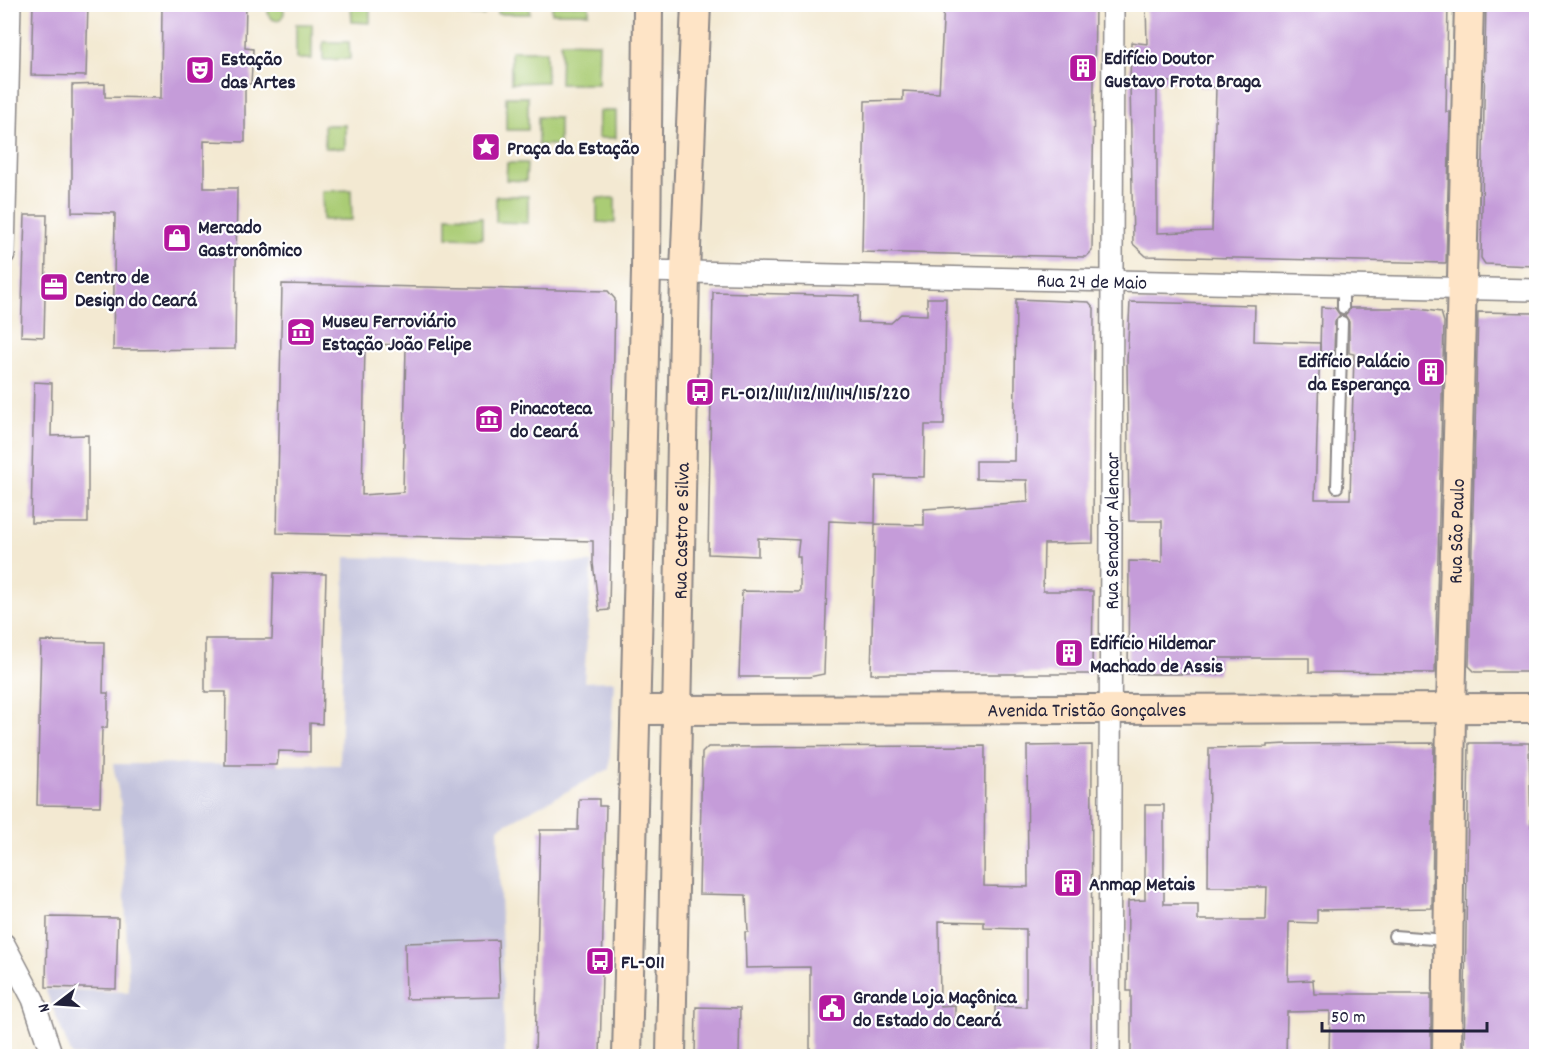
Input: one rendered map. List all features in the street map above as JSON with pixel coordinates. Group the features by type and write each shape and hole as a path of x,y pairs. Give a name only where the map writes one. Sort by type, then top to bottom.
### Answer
{"street":[{"path":"4,254 10,4"},
{"name":"Rua Castro e Silva","path":"627,1056 646,271 648,4"},
{"name":"Rua Castro e Silva","path":"671,1056 685,272 696,4"},
{"name":"Rua Senador Alencar","path":"1109,1056 1113,4"},
{"name":"Rua São Paulo","path":"1447,1056 1451,709 1469,4"},
{"name":"Rua 24 de Maio","path":"646,271 1536,290"},
{"name":"Avenida Tristão Gonçalves","path":"637,710 1536,708"},
{"path":"4,944 33,999 52,1056"}],"lane":[{"path":"1343,308 1344,286"},
{"path":"1337,487 1342,322"},
{"path":"1394,936 1449,940"}],"shaded area":[{"path":"345,557 592,563 584,682 614,681 609,769 498,828 505,1056 72,1056 45,989 129,992 121,805 113,764 340,765"}],"green space":[{"path":"276,4 284,12 276,20 268,12"},
{"path":"351,5 370,5 370,23 352,22"},
{"path":"457,5 484,5 484,15 457,15"},
{"path":"498,5 530,5 530,14 498,14"},
{"path":"552,5 589,5 589,13 552,13"},
{"path":"296,24 312,24 312,59 296,59"},
{"path":"323,42 349,42 350,59 323,60"},
{"path":"561,42 599,43 598,84 560,84"},
{"path":"511,51 546,51 547,82 511,83"},
{"path":"506,97 528,97 528,130 506,130"},
{"path":"599,111 616,111 616,138 598,138"},
{"path":"538,117 559,118 559,145 538,145"},
{"path":"324,125 345,125 345,148 325,148"},
{"path":"507,163 527,163 526,181 506,180"},
{"path":"351,190 352,220 323,220 322,191"},
{"path":"496,196 528,196 528,223 496,222"},
{"path":"597,198 615,198 615,223 597,222"},
{"path":"447,216 482,217 482,238 447,237"}],"building":[{"path":"33,4 88,4 86,76 31,75"},
{"path":"162,4 246,4 245,48 253,49 251,84 245,84 245,142 204,141 204,188 237,188 235,349 113,350 115,213 72,212 72,85 105,84 105,97 161,98"},
{"path":"944,4 1095,4 1092,251 1086,257 862,252 865,101 903,100 903,91 939,93"},
{"path":"1146,4 1372,4 1372,8 1448,4 1446,112 1450,112 1446,263 1146,256 1133,244 1130,83 1131,42 1147,44","holes":["1161,82 1199,82 1199,87 1216,87 1212,231 1157,233 1157,84"]},
{"path":"1486,4 1536,4 1536,266 1485,264 1481,258"},
{"path":"25,215 47,215 44,337 21,336"},
{"name":"Pinacoteca do Ceará","path":"282,284 608,291 615,299 609,610 599,611 593,563 593,541 277,533","holes":["365,344 406,345 403,492 362,495"]},
{"path":"713,292 859,296 858,322 891,323 901,314 927,315 927,298 946,298 944,425 925,425 924,477 876,476 875,523 829,521 824,674 809,677 739,677 742,591 800,592 800,557 797,557 799,540 758,538 758,556 708,554"},
{"path":"1016,299 1089,302 1094,308 1093,543 1044,544 1043,591 1093,591 1092,674 871,674 875,524 924,525 924,509 1028,502 1027,480 976,479 976,461 1014,461"},
{"path":"1130,302 1255,305 1254,341 1320,343 1315,499 1350,499 1354,354 1349,353 1349,322 1345,315 1350,308 1410,308 1441,312 1444,322 1435,673 1309,672 1309,658 1219,658 1218,674 1128,674 1129,561 1162,562 1162,521 1129,521 1127,360"},
{"path":"1321,307 1335,308 1340,315 1335,321 1334,353 1320,352"},
{"path":"1478,312 1536,313 1536,672 1475,672 1469,666"},
{"path":"34,382 52,383 51,436 88,435 88,523 31,523"},
{"path":"274,573 326,574 322,724 310,723 310,752 279,751 277,765 225,765 226,692 205,692 205,639 272,639"},
{"path":"41,641 104,642 103,693 108,693 108,713 107,728 102,728 100,806 37,805"},
{"path":"1434,743 1432,908 1317,910 1317,923 1289,922 1288,981 1313,980 1314,994 1431,994 1431,1056 1329,1056 1330,1011 1287,1012 1286,1056 1131,1056 1131,991 1127,991 1128,901 1145,900 1145,805 1164,805 1164,904 1198,904 1198,920 1266,920 1267,887 1208,887 1209,748 1267,747 1267,745 1288,744"},
{"path":"1469,743 1529,743 1531,827 1536,827 1536,1056 1464,1056"},
{"path":"1092,745 1091,1056 810,1056 810,967 746,968 745,932 748,932 746,895 699,894 702,753 708,747 985,746 984,886 1028,887 1027,746","holes":["939,921 984,922 984,928 1026,929 1026,1007 995,1006 995,1027 955,1027 955,1005 940,1006"]},
{"path":"579,799 599,799 599,806 606,806 600,1056 535,1056 540,830 578,830"},
{"path":"47,917 118,918 116,989 46,987"},
{"path":"498,940 500,997 406,999 405,943"},
{"path":"696,1007 740,1008 739,1056 695,1056"}],"place":[{"name":"Edifício Doutor Gustavo Frota Braga","path":"1083,68"},
{"name":"Estação das Artes","path":"200,70"},
{"name":"Praça da Estação","path":"486,147"},
{"name":"Mercado Gastronômico","path":"177,238"},
{"name":"Centro de Design do Ceará","path":"54,287"},
{"name":"Museu Ferroviário Estação João Felipe","path":"301,332"},
{"name":"Edifício Palácio da Esperança","path":"1431,372"},
{"name":"FL-012/111/112/111/114/115/220","path":"700,392"},
{"name":"Pinacoteca do Ceará","path":"489,419"},
{"name":"Edifício Hildemar Machado de Assis","path":"1069,653"},
{"name":"Anmap Metais","path":"1068,883"},
{"name":"FL-011","path":"600,961"},
{"name":"Grande Loja Maçônica do Estado do Ceará","path":"832,1008"}]}
